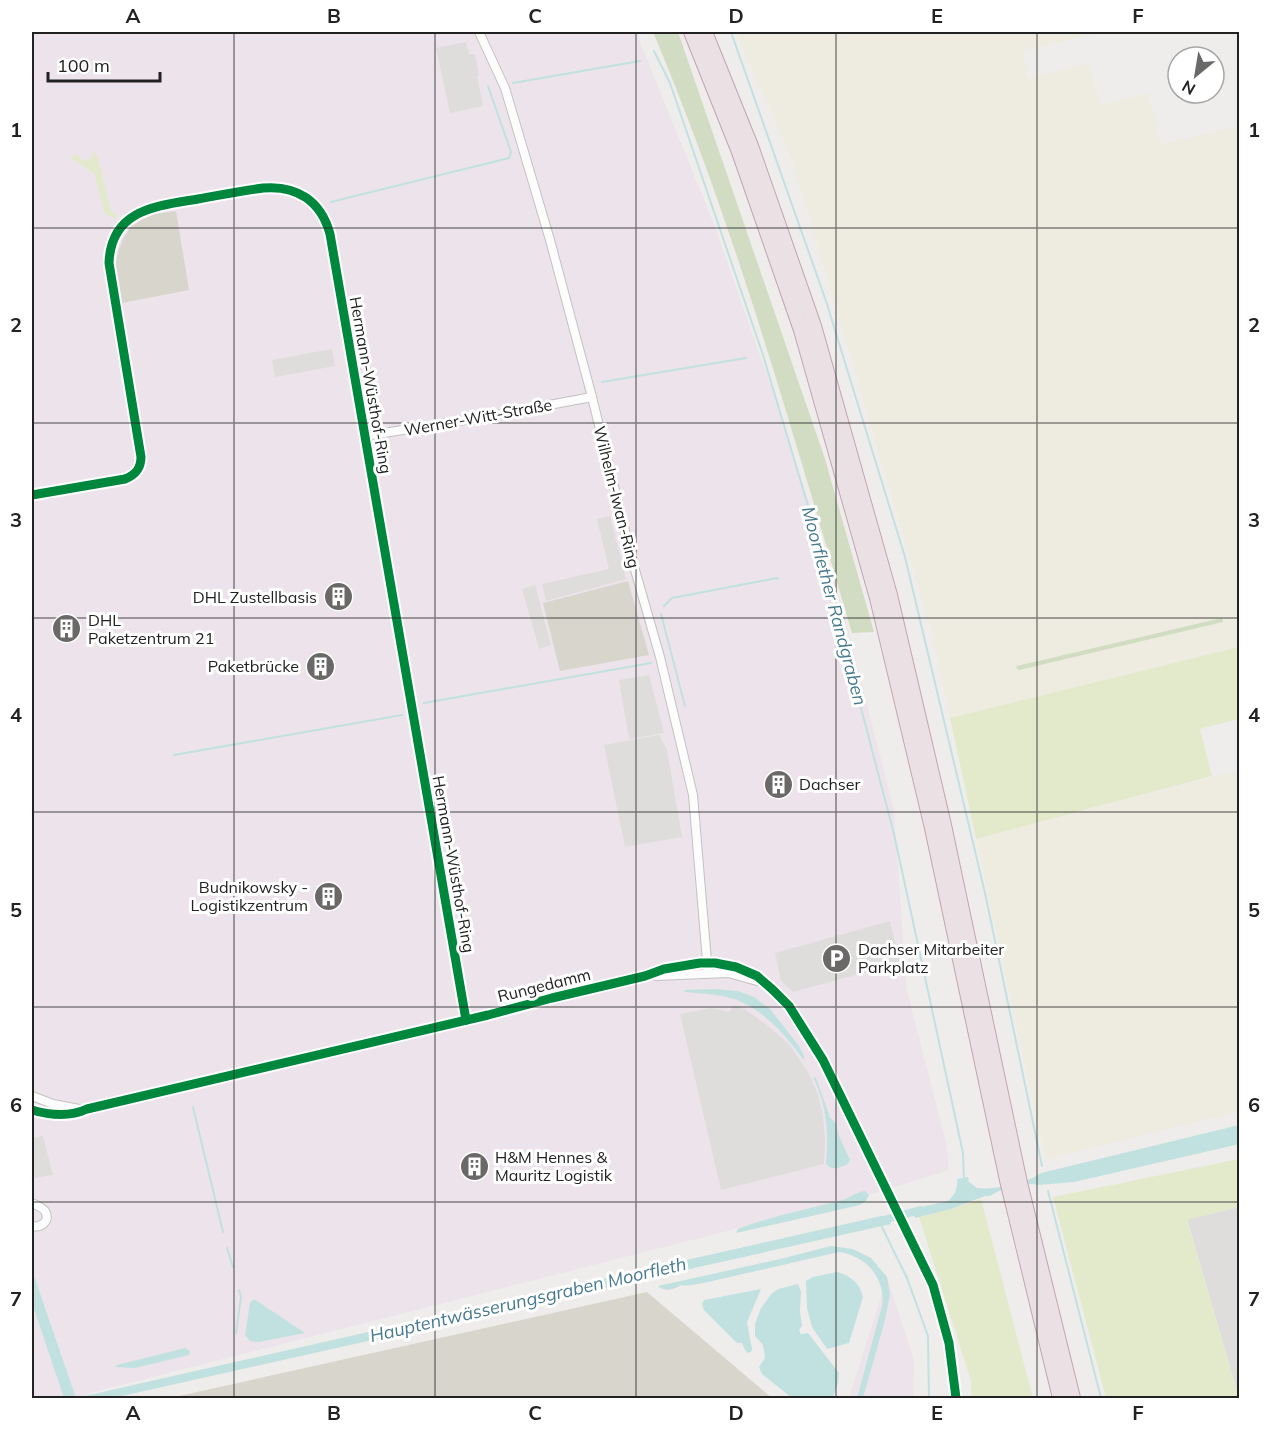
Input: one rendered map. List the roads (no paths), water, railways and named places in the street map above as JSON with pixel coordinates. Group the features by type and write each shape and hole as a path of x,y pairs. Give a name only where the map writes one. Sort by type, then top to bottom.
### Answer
{"highway":[{"path":"691,32 739,152 801,330 877,598 1014,1186 1060,1398"},
{"path":"705,32 751,146 814,326 890,595 944,825 1014,1186 1073,1398"}],"street":[{"name":"Wilhelm-Iwan-Ring","path":"479,32 505,88 550,240 660,657 693,795 708,973"},
{"name":"Hermann-Wüsthof-Ring","path":"32,495 125,479 139,468 141,457 109,256 114,239 130,218 149,208 253,189 277,187 296,192 312,202 325,219 330,234 466,1020"},
{"name":"Werner-Witt-Straße","path":"365,436 592,397"},
{"name":"Rungedamm","path":"32,1110 50,1114 75,1113 466,1020 681,965 707,962 736,967 757,976 780,995 823,1060 933,1285 950,1343 956,1398"},
{"name":"Rungedamm","path":"645,976 728,973 767,985"},
{"name":"Rungedamm","path":"32,1096 65,1107 87,1109"},
{"path":"32,1203 44,1209 47,1215 43,1225 32,1226"}],"water":[{"path":"683,990 738,991 754,997 770,1009 799,1046 805,1058 803,1059 766,1017 747,1005 725,996"},
{"path":"814,1076 850,1160 848,1164 839,1167 831,1168 826,1164 826,1121"},
{"path":"1239,1125 1239,1144 1074,1182 1031,1184 999,1191 951,1209 915,1218 912,1209 948,1201 956,1191 957,1179 968,1177 969,1182 977,1188 1010,1185 1041,1173"},
{"path":"865,1191 869,1195 860,1205 736,1233 738,1229 750,1224 843,1200"},
{"path":"881,1216 887,1216 891,1224 113,1398 76,1398"},
{"path":"831,1246 853,1249 871,1258 887,1277 890,1294 885,1320 863,1398 857,1398 882,1306 882,1291 872,1270 860,1260 839,1252 708,1282 681,1285 672,1289 666,1290 658,1286 780,1259"},
{"path":"32,1270 76,1398 64,1398 32,1303"},
{"path":"837,1272 854,1280 863,1297 849,1343 827,1349 812,1327 807,1308 806,1281 813,1277"},
{"path":"798,1284 801,1291 802,1326 799,1330 801,1334 808,1333 839,1373 833,1398 792,1398 762,1374 759,1367 765,1358 763,1345 755,1336 755,1324 761,1308 772,1293 778,1289"},
{"path":"761,1289 747,1322 752,1349 748,1353 742,1343 737,1343 704,1310 702,1304 704,1300"},
{"path":"254,1299 305,1333 259,1342 250,1341 245,1335 250,1303"},
{"path":"185,1348 190,1351 189,1355 135,1368 115,1367 117,1365"}],"waterway":[{"path":"731,32 826,301 905,557 985,893 1042,1166"},
{"name":"Moorflether Randgraben","path":"654,51 670,83 763,355 809,509 894,834 963,1153 964,1180"},
{"path":"513,83 640,61"},
{"path":"331,202 509,158 511,152 488,86"},
{"path":"602,382 746,358"},
{"path":"664,606 672,598 778,579"},
{"path":"661,614 685,706"},
{"path":"424,703 651,663"},
{"path":"174,755 402,715"},
{"path":"193,1107 223,1232"},
{"path":"1048,1191 1101,1398"},
{"name":"Hauptentwässerungsgraben Moorfleth","path":"880,1221 920,1210"},
{"path":"881,1225 907,1278 928,1336 929,1398"},
{"path":"227,1248 233,1267"},
{"path":"236,1333 241,1297 239,1290"}],"place":[{"name":"DHL Zustellbasis","path":"338,597"},
{"name":"DHL Paketzentrum 21","path":"67,629"},
{"name":"Paketbrücke","path":"320,666"},
{"name":"Dachser","path":"778,784"},
{"name":"Budnikowsky - Logistikzentrum","path":"329,896"},
{"name":"Dachser Mitarbeiter Parkplatz","path":"837,958"},
{"name":"H&M Hennes & Mauritz Logistik","path":"474,1166"}]}
